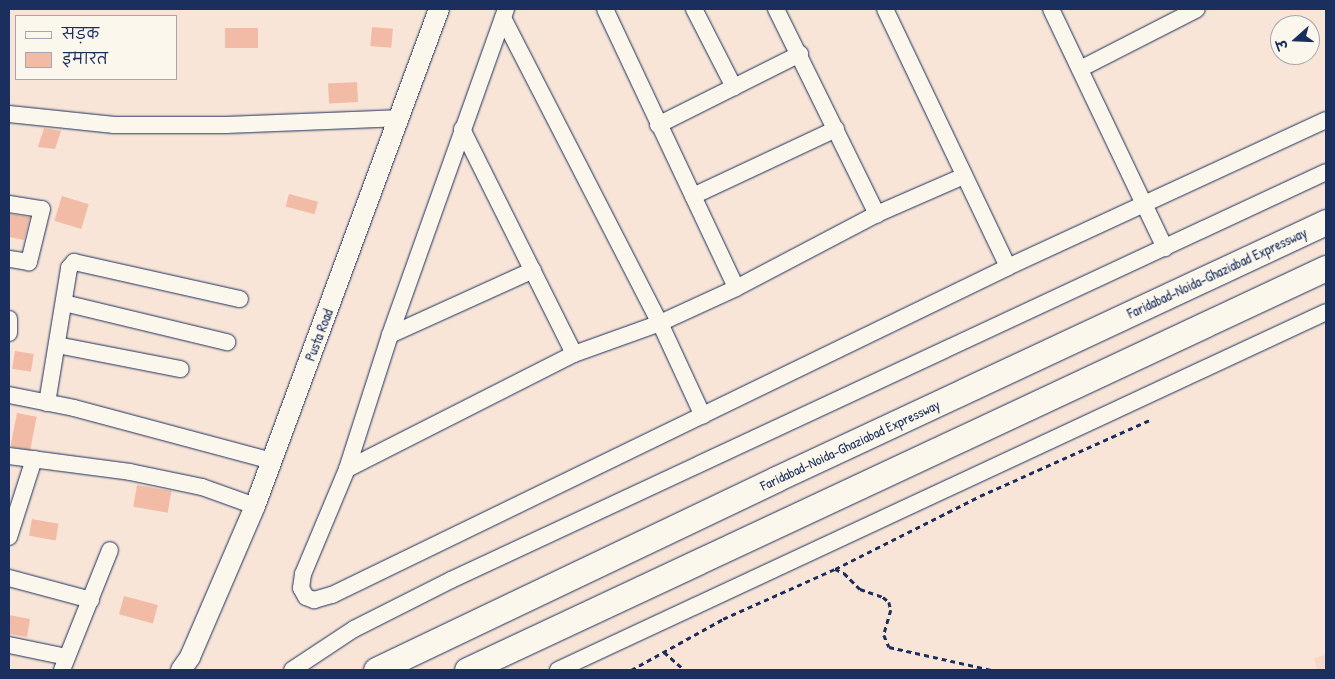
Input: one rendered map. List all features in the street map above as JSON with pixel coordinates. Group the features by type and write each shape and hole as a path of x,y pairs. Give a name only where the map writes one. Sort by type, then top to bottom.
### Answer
{"main road":[{"name":"Faridabad-Noida-Ghaziabad Expressway","path":"376,670 776,479 1326,222"},
{"path":"467,670 1326,268"}],"street":[{"name":"Pusta Road","path":"189,666 255,506 336,290 397,118 439,9"},
{"path":"605,9 736,288"},
{"path":"694,9 734,87"},
{"path":"776,9 800,54 877,214"},
{"path":"886,9 1008,267"},
{"path":"1051,9 1165,248"},
{"path":"1080,69 1197,9"},
{"path":"504,14 390,335 347,469 303,574 301,588 306,597 314,600 332,596 1008,267 1326,120"},
{"path":"504,14 660,323 703,416"},
{"path":"658,125 800,54"},
{"path":"10,119 114,125 226,125 397,118"},
{"path":"462,129 574,354"},
{"path":"693,196 836,129"},
{"path":"292,670 354,629 451,580 1326,172"},
{"path":"347,469 574,354 660,323 736,288 877,214 964,176"},
{"path":"9,204 42,209 29,262 9,259"},
{"path":"48,403 69,268 74,262 240,300"},
{"path":"390,335 533,270"},
{"path":"64,303 227,342"},
{"path":"558,670 1326,312"},
{"path":"9,319 9,334"},
{"path":"57,345 181,369"},
{"path":"9,394 272,461"},
{"path":"9,456 130,472 202,487 255,506"},
{"path":"9,537 34,459"},
{"path":"9,644 65,664 110,550"},
{"path":"9,578 91,600"}],"path":[{"path":"631,670 723,619 835,569 980,496 1152,419"},
{"path":"835,569 844,573 860,589 883,597 889,602 891,610 884,635 889,647 992,670"},
{"path":"664,652 685,670"}],"shaded area":[{"path":"1326,655 1326,670 1317,670 1314,658"}],"building":[{"path":"372,27 393,29 391,48 370,46"},
{"path":"225,28 258,28 258,48 225,48"},
{"path":"357,82 358,102 329,103 328,84"},
{"path":"44,128 61,131 55,149 38,147"},
{"path":"289,194 318,202 315,214 286,207"},
{"path":"62,196 89,204 81,229 54,221"},
{"path":"9,214 30,217 24,240 9,237"},
{"path":"15,351 34,354 31,372 12,369"},
{"path":"17,413 37,417 30,450 11,446"},
{"path":"137,485 171,491 168,513 133,507"},
{"path":"32,519 59,524 56,540 29,536"},
{"path":"124,596 158,605 153,623 119,614"},
{"path":"9,615 30,619 27,637 9,634"}]}
